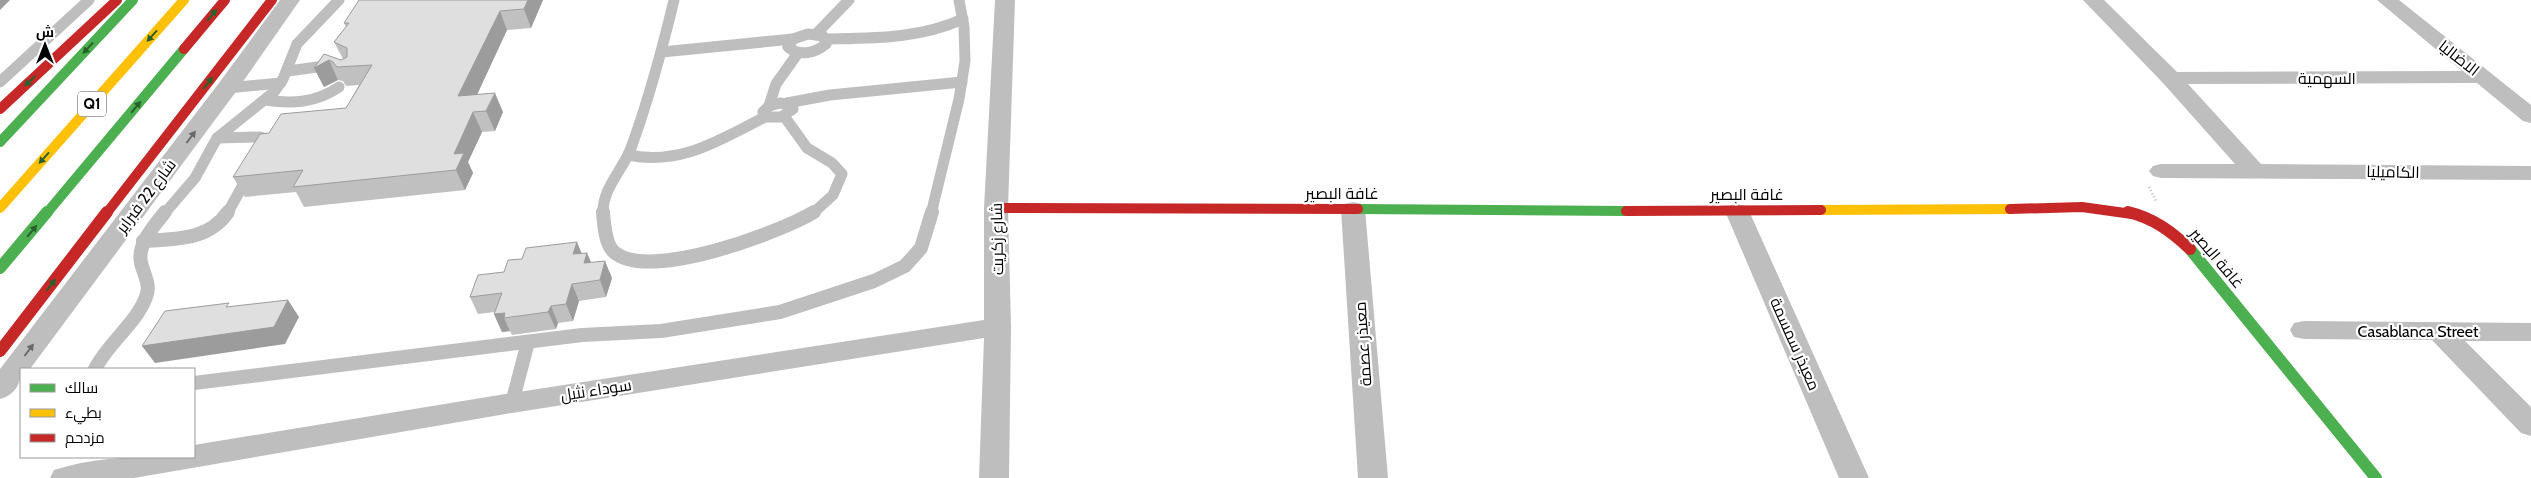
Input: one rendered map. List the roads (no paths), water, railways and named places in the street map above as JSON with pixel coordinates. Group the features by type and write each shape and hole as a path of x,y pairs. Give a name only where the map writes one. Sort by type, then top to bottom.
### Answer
{"main road":[{"path":"0,109 117,0"},
{"path":"0,142 133,0"},
{"name":"Q1","path":"0,208 184,0"},
{"name":"Q1","path":"0,268 225,0"},
{"name":"شارع 22 فبراير","path":"0,351 272,0"},
{"path":"177,58 226,17"},
{"name":"غافة البصير","path":"996,208 1737,211 2100,208 2128,212 2148,218 2180,237 2376,478"}],"street":[{"name":"شارع 22 فبراير","path":"0,389 225,91 290,0"},
{"name":"شارع زكريت","path":"994,478 998,327 996,208 1005,0"},
{"path":"2093,0 2171,78 2254,171"},
{"name":"الاضاليا","path":"2387,0 2531,116"},
{"name":"السهمية","path":"2171,78 2484,77"},
{"name":"الكاميليا","path":"2161,171 2531,174"},
{"name":"معيذر عصمة","path":"1353,209 1373,478"},
{"name":"معيذر سمسمة","path":"1737,211 1854,478"},
{"name":"سوداء نثيل","path":"195,457 512,403 998,327"},
{"name":"Casablanca Street","path":"2304,330 2531,332"},
{"path":"2439,331 2531,425"},
{"name":"سوداء نثيل","path":"65,478 187,458"}],"lane":[{"path":"95,368 101,354 134,319 148,293 147,278 138,260 144,242 197,177 210,148 217,138 265,100 278,86 288,71 292,51 339,0"},
{"path":"674,0 662,52 628,155 607,190 602,205 607,238 612,250 619,257 635,261 706,255 733,247 822,207 834,195 842,174 838,167 809,150 784,116 767,111"},
{"path":"793,39 788,47 798,53 806,53 822,48 821,37 850,0"},
{"path":"195,383 582,335 661,331 780,312 874,281 905,266 921,248 937,194 962,82 965,61 960,0"},
{"path":"0,82 86,1"},
{"path":"662,52 821,37 919,34 950,26 963,19"},
{"path":"767,111 777,80 798,53"},
{"path":"288,71 324,64 345,68"},
{"path":"628,155 638,159 656,159 690,153 767,111 788,103 830,95 962,82"},
{"path":"225,91 278,86"},
{"path":"265,100 292,103 306,102 332,93 340,87"},
{"path":"784,116 793,109 792,105 788,103"},
{"path":"144,242 203,234 223,220 268,140 260,138 217,138"},
{"path":"512,403 528,342"}]}
